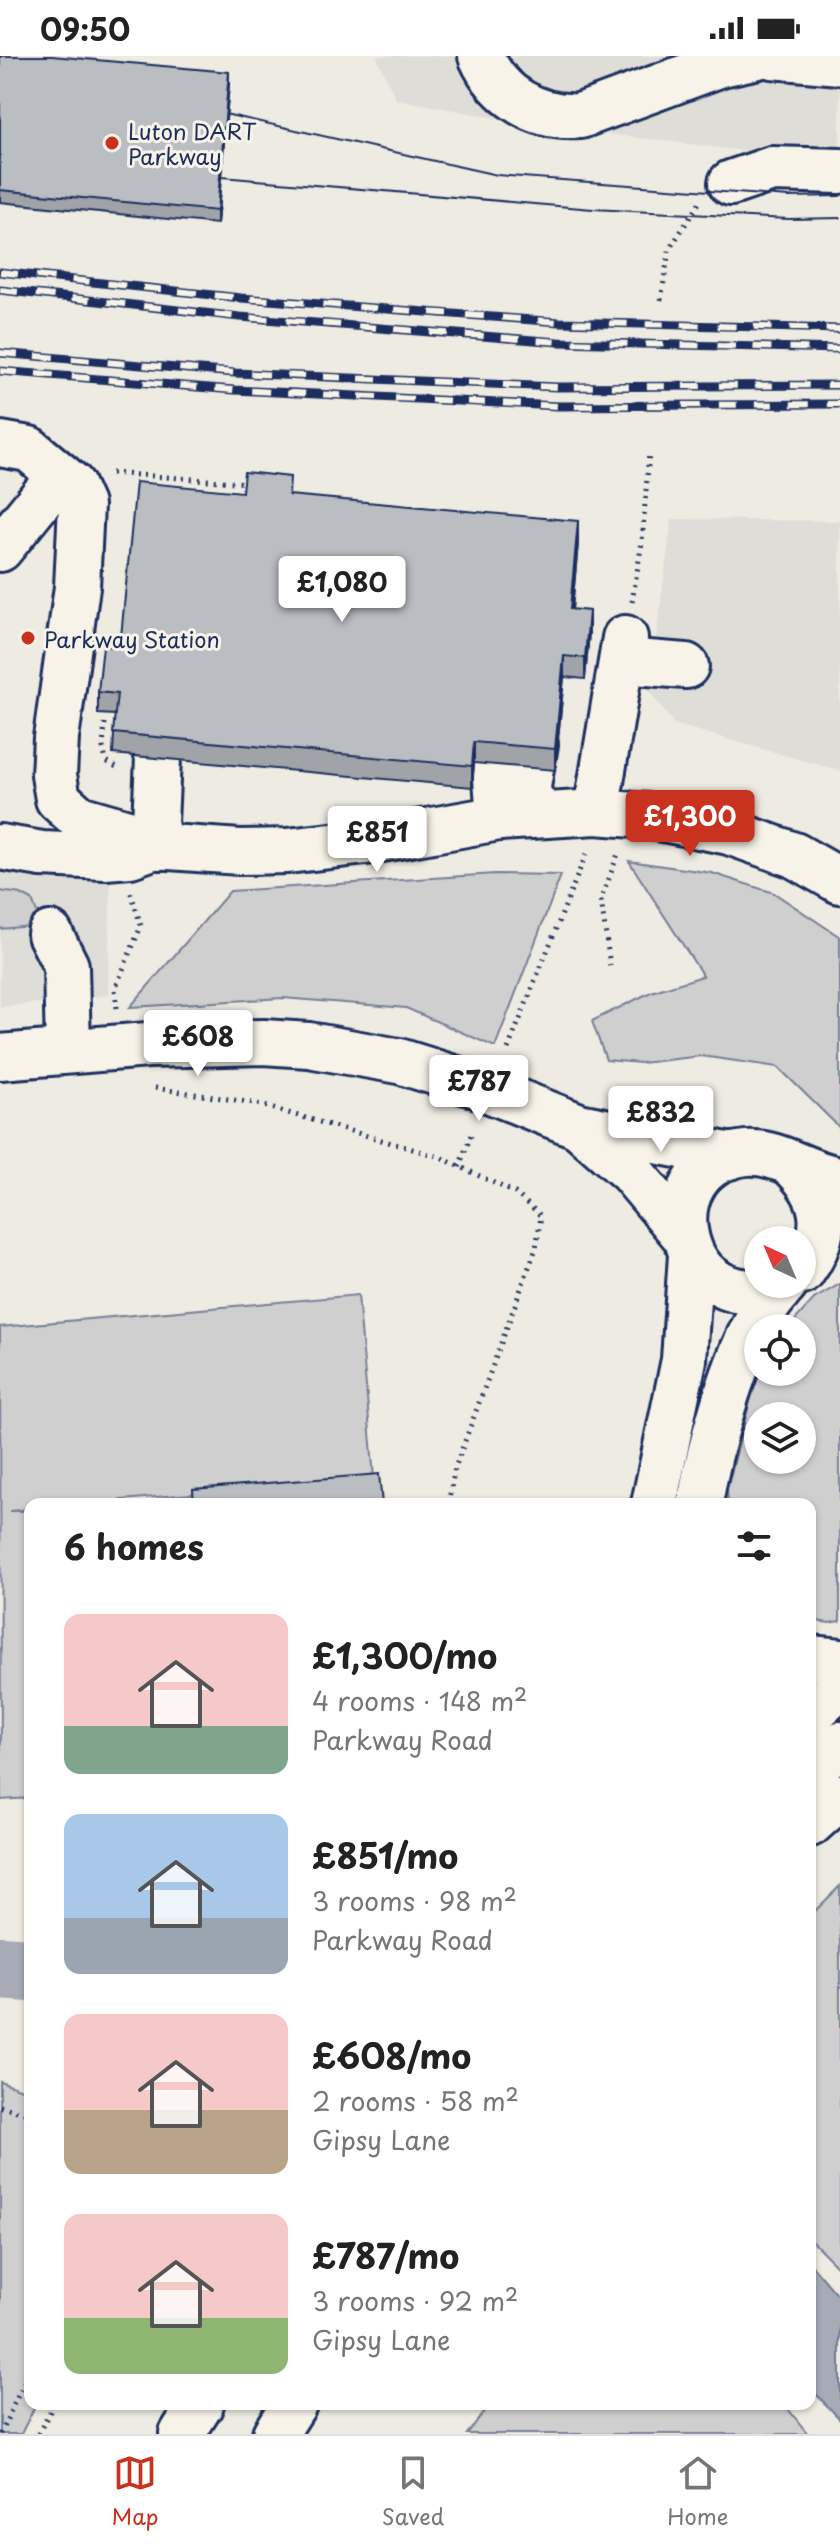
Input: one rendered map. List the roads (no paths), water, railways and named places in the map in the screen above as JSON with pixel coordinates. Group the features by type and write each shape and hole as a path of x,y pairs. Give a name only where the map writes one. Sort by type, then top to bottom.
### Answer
{"main road":[{"path":"481,56 497,82 517,101 538,112 559,117 580,116 721,64 758,56"},
{"path":"772,56 840,62"},
{"path":"731,183 772,169 840,171"},
{"path":"0,444 29,449 88,479"},
{"path":"0,549 44,495 60,485 88,479"},
{"path":"88,479 81,505 77,587 56,738 54,775 58,799 79,818 131,833 158,846 240,852 287,851 366,842 520,816 729,832 794,855 840,881"},
{"path":"604,822 624,650 686,666"},
{"path":"125,713 158,758 155,823 158,846"},
{"path":"516,743 495,765 520,816"},
{"path":"0,847 42,854 105,857 130,855 158,846"},
{"path":"794,855 840,861"},
{"path":"50,934 66,966 68,1051"},
{"path":"0,1057 134,1046 263,1042 309,1045 399,1061 476,1085 579,1126 732,1156 765,1154 795,1167 840,1179"},
{"path":"579,1126 631,1172 687,1245 701,1270 731,1289 744,1291"},
{"path":"655,1498 684,1360 687,1245 683,1215 688,1195 706,1171 732,1156"},
{"path":"795,1167 809,1181 818,1198 822,1218 821,1237 816,1251"},
{"path":"816,1265 840,1253"},
{"path":"701,1498 725,1403 746,1346 761,1315 774,1298"},
{"path":"816,1659 840,1661"},
{"path":"816,1709 840,1687"},
{"path":"816,1766 840,1744"},
{"path":"816,1819 840,1797"},
{"path":"182,2434 197,2410"},
{"path":"275,2434 290,2410"}],"waterway":[{"path":"0,1968 24,1970"}],"tram line":[{"path":"216,112 497,175 789,197 840,196"},
{"path":"210,176 593,209 789,219 840,218"}],"railway":[{"path":"0,272 241,298 560,322 840,329"},
{"path":"0,290 240,317 559,342 840,349"},
{"path":"0,353 235,373 557,387 840,385"},
{"path":"0,371 234,390 558,406 840,404"}],"place":[{"name":"Luton DART Parkway","path":"112,143"},
{"name":"Parkway Station","path":"28,638"}]}
